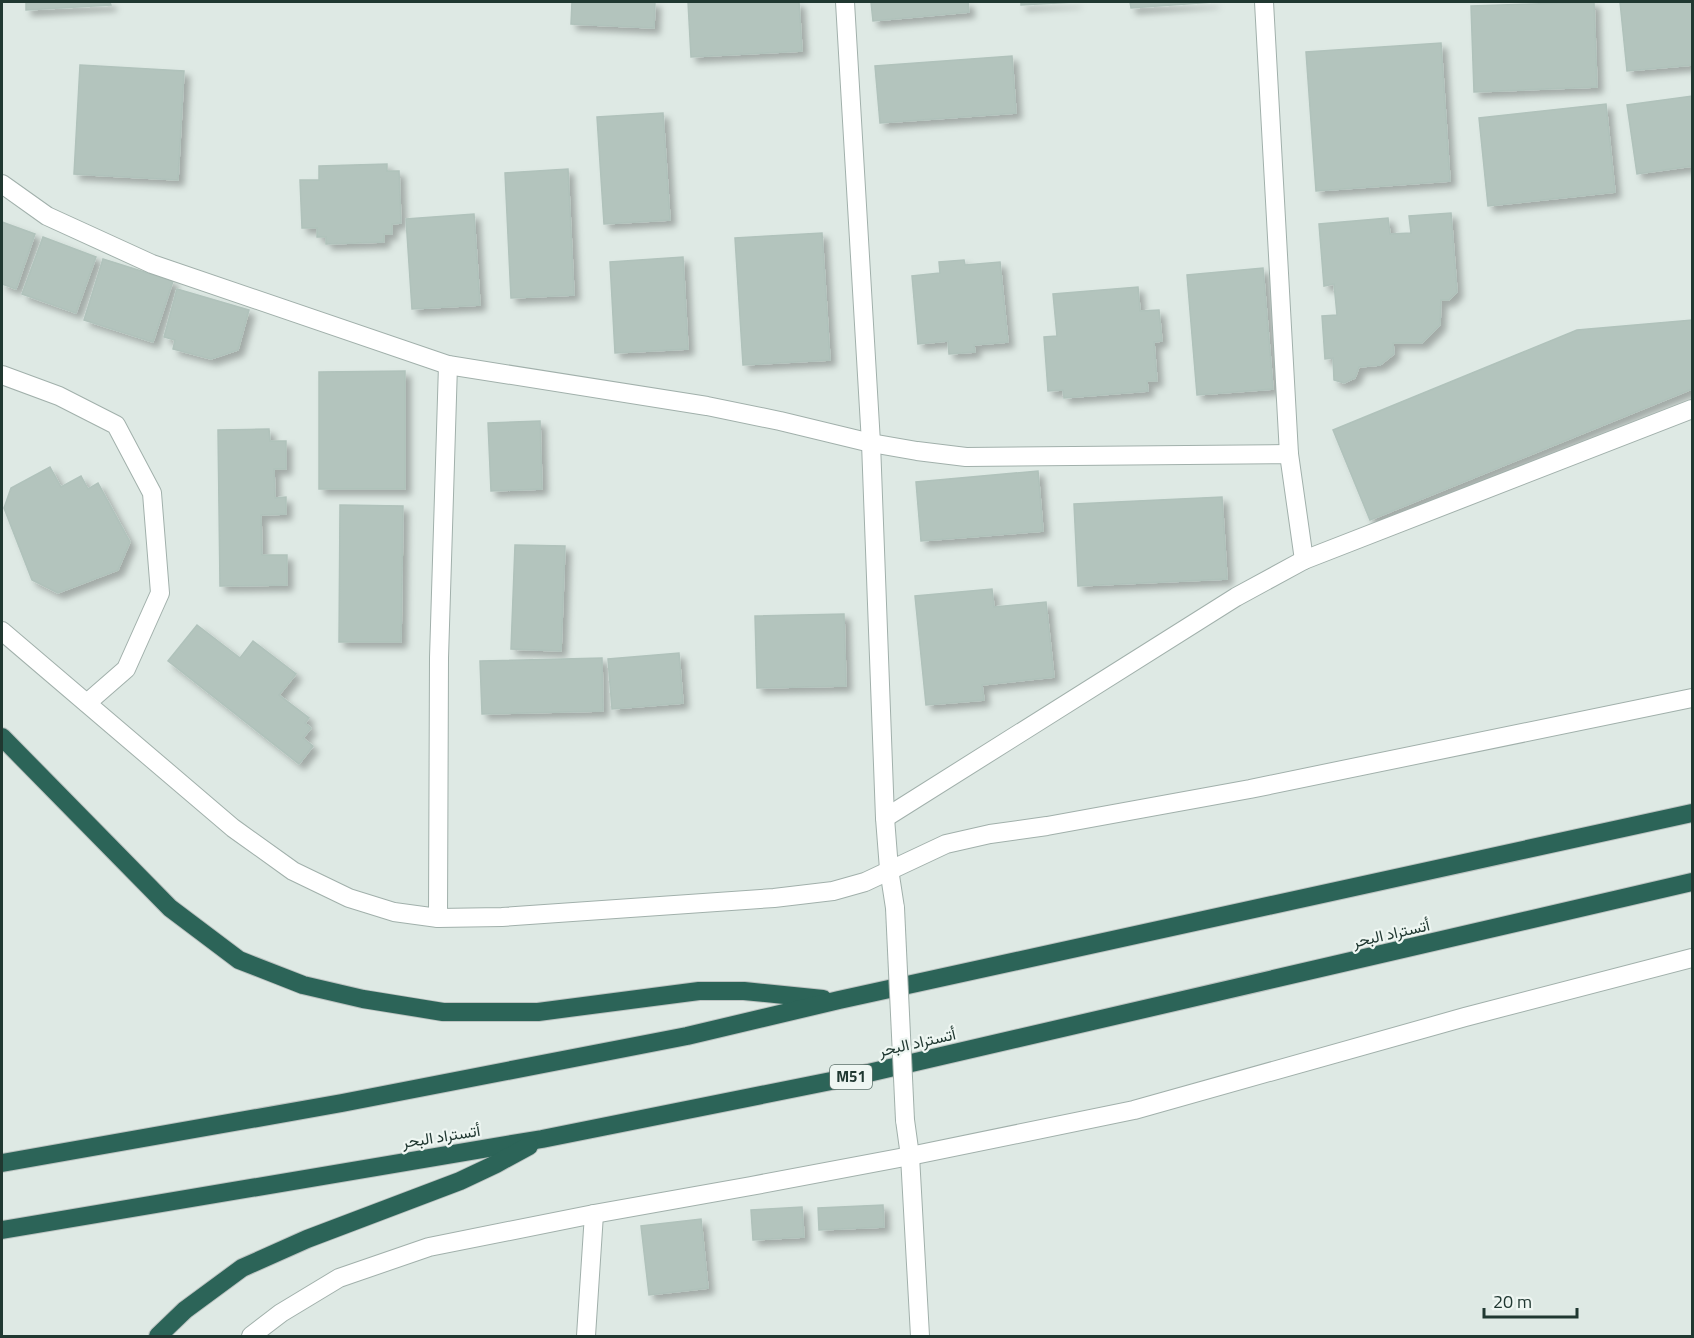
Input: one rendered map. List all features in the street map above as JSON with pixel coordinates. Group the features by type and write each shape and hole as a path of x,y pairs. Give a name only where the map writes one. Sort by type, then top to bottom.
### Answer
{"highway":[{"path":"2,737 170,908 239,960 303,985 363,999 443,1012 538,1012 699,991 744,991 839,1000"},
{"path":"2,1163 342,1103 652,1043 1692,813"},
{"name":"أتستراد البحر","path":"2,1230 542,1139 851,1077 1692,882"},
{"path":"158,1336 185,1310 242,1268 307,1239 460,1181 542,1139"}],"street":[{"path":"845,2 871,443 885,818 895,908 905,1120 910,1156 920,1336"},
{"path":"1264,2 1289,454 1304,560"},
{"path":"2,184 47,216 152,264 448,365 707,406 871,443 966,457 1289,454"},
{"path":"438,918 439,658 448,365"},
{"path":"2,375 59,396 116,425 152,493 160,593 126,669 87,704"},
{"path":"885,818 1236,597 1304,560 1692,409"},
{"path":"2,631 233,828 293,871 360,902 394,912 438,918 502,917 774,898 833,891 865,882 946,844 979,836 1250,789 1692,698"},
{"path":"251,1336 281,1313 339,1278 429,1247 910,1156 1134,1110 1465,1017 1692,958"},
{"path":"586,1336 594,1214"}],"building":[{"path":"26,2 110,2 111,5 26,10"},
{"path":"572,2 655,2 654,28 571,24"},
{"path":"688,2 799,2 802,51 691,57"},
{"path":"871,2 968,2 969,12 873,21"},
{"path":"1021,2 1076,2 1021,5"},
{"path":"1130,2 1214,2 1131,8"},
{"path":"1594,2 1597,87 1474,92 1471,6"},
{"path":"1620,2 1692,2 1692,65 1627,71"},
{"path":"1441,43 1450,181 1316,191 1306,52"},
{"path":"1012,56 1016,113 880,123 875,66"},
{"path":"80,65 184,71 178,180 74,174"},
{"path":"1692,96 1692,166 1637,174 1627,105"},
{"path":"1606,104 1615,192 1488,206 1479,118"},
{"path":"663,113 670,220 604,224 597,117"},
{"path":"387,164 387,171 399,171 401,223 392,224 392,234 384,234 384,242 326,244 326,237 317,237 317,228 302,228 300,180 319,180 319,166"},
{"path":"568,169 574,295 511,298 505,173"},
{"path":"1451,213 1457,292 1449,300 1441,300 1440,325 1422,343 1393,343 1394,354 1380,365 1359,367 1355,378 1344,383 1334,380 1333,358 1325,359 1322,316 1337,315 1334,284 1324,286 1319,224 1388,218 1390,234 1411,233 1409,216"},
{"path":"474,214 480,305 412,309 406,219"},
{"path":"2,222 35,234 16,289 2,284"},
{"path":"822,233 830,360 743,365 735,238"},
{"path":"43,237 96,257 76,313 22,294"},
{"path":"683,257 688,349 615,353 610,262"},
{"path":"103,259 173,281 153,342 84,320"},
{"path":"964,260 965,265 1000,262 1008,342 974,345 975,352 949,354 948,341 918,344 912,276 940,273 939,262"},
{"path":"1263,268 1273,389 1197,395 1187,275"},
{"path":"1138,287 1140,311 1159,310 1162,341 1154,342 1157,381 1147,381 1148,391 1064,398 1063,390 1048,391 1044,337 1057,336 1053,294"},
{"path":"177,289 249,310 238,350 211,359 173,349 175,340 164,337"},
{"path":"1692,320 1692,389 1370,520 1333,430 1577,330"},
{"path":"405,371 405,489 319,489 319,372"},
{"path":"540,421 542,489 491,491 488,423"},
{"path":"269,429 270,441 286,441 286,469 274,469 275,498 286,497 286,514 261,515 262,555 287,555 287,585 220,586 218,430"},
{"path":"50,467 61,487 81,476 88,489 98,483 130,542 118,570 58,593 32,580 4,508 11,488"},
{"path":"1038,471 1043,531 921,541 916,482"},
{"path":"1222,497 1227,579 1078,586 1074,504"},
{"path":"340,505 403,506 401,642 339,642"},
{"path":"515,545 565,546 561,651 511,649"},
{"path":"992,589 994,607 1046,602 1054,677 982,685 984,700 926,705 915,596"},
{"path":"844,614 846,686 757,688 755,616"},
{"path":"197,625 240,658 253,641 296,674 279,695 309,718 305,723 311,728 303,738 313,746 299,764 168,661"},
{"path":"679,653 683,703 612,709 608,659"},
{"path":"602,658 603,711 482,714 480,661"},
{"path":"883,1205 884,1227 819,1230 818,1208"},
{"path":"802,1207 804,1237 753,1240 751,1210"},
{"path":"701,1219 708,1288 649,1295 641,1226"}]}
